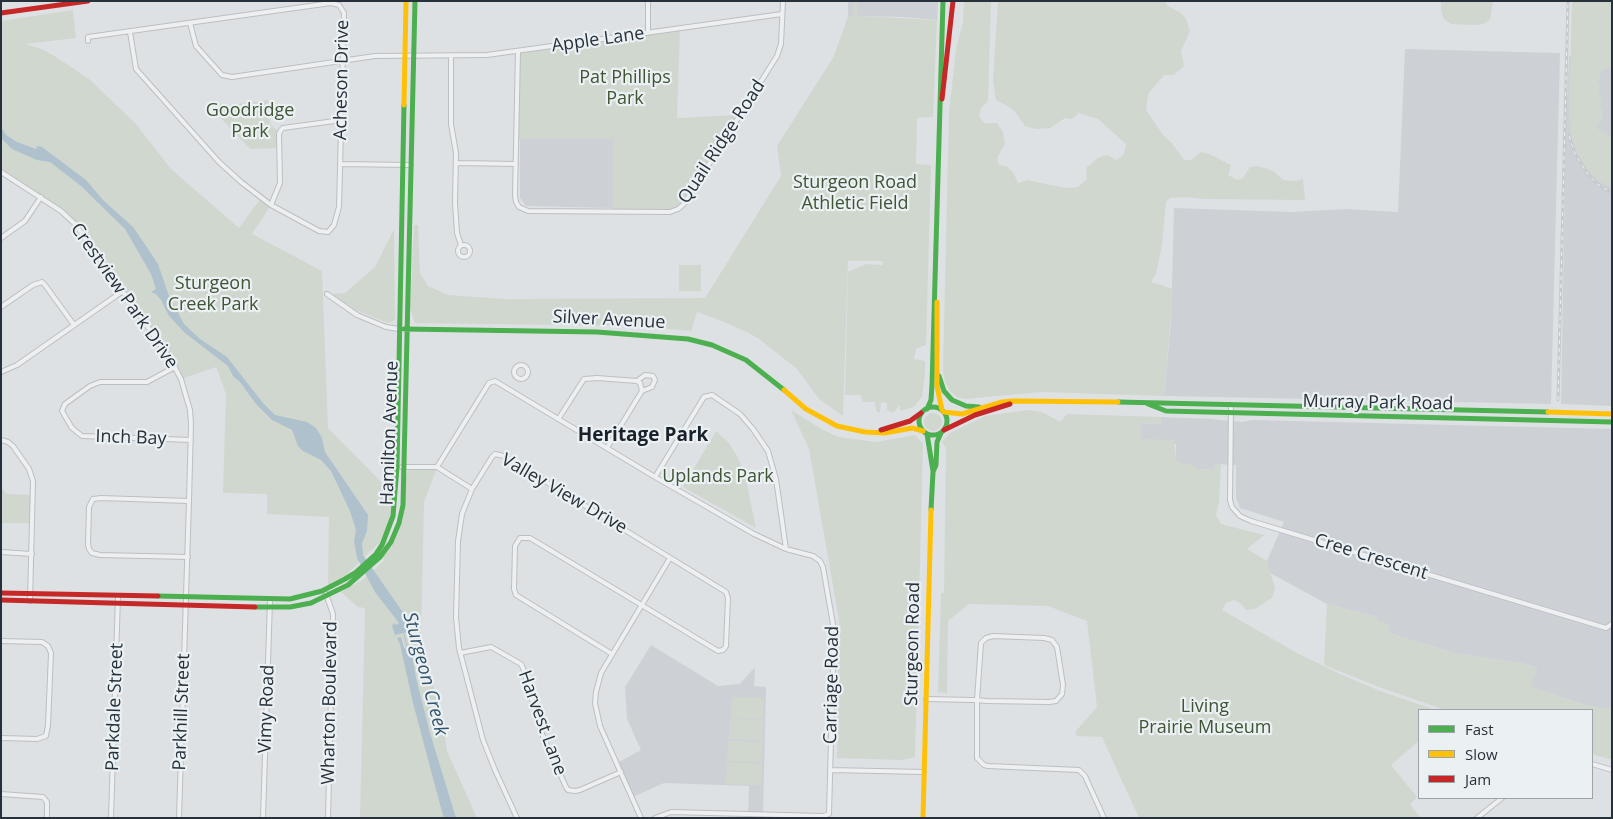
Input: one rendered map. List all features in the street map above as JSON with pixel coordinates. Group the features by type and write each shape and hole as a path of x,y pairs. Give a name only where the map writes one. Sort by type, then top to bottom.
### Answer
{"street":[{"path":"1,13 88,1"},
{"name":"Hamilton Avenue","path":"378,555 391,525 395,507 406,1"},
{"name":"Hamilton Avenue","path":"1,600 270,608 298,606 339,591 391,542 399,523 403,505 405,467 415,1"},
{"path":"648,1 648,33"},
{"name":"Quail Ridge Road","path":"518,51 515,200 519,207 524,210 670,212 684,204 777,56 781,44 782,1"},
{"path":"935,289 938,317 937,392 948,422 943,432 934,436 925,432 919,422 932,391 943,1"},
{"path":"940,110 954,1"},
{"name":"Acheson Drive","path":"88,41 88,37 336,3 342,7 344,13 339,207 334,225 328,232 319,231 271,205"},
{"name":"Apple Lane","path":"190,23 196,46 218,71 227,76 375,56 478,56 782,14"},
{"path":"130,32 134,63 140,74 219,162 271,205 280,183 279,134 281,130 283,128 342,120"},
{"path":"451,56 451,124 456,163 455,206 457,233 461,245"},
{"path":"456,163 516,164"},
{"path":"340,164 411,165"},
{"name":"Crestview Park Drive","path":"1,172 41,197 75,224 175,367 181,379 190,410 191,440 185,605"},
{"path":"1,238 25,220 41,197"},
{"path":"1,307 33,285 42,282 74,325"},
{"path":"1,372 17,365 122,291"},
{"name":"Silver Avenue","path":"328,294 357,315 386,327 399,329 597,332 674,337 700,341 746,360 764,373 798,404 823,420 844,428 871,432 889,432 910,428 925,432"},
{"name":"Inch Bay","path":"175,367 147,382 100,382 90,386 65,404 62,411 72,428 82,436 191,440"},
{"path":"937,368 944,391 952,400 966,406 990,406"},
{"path":"559,418 584,379 636,381 649,374 655,380 652,387 642,391 607,448"},
{"path":"511,389 517,378"},
{"name":"Carriage Road","path":"437,467 489,383 493,381 499,382 655,478 754,534 786,549 813,556 824,567 834,630 829,814 745,816 671,812 655,818"},
{"path":"636,381 640,384 642,391"},
{"path":"655,478 704,397 712,395 740,414 754,429 768,451 776,479 786,549"},
{"name":"Murray Park Road","path":"943,411 962,414 1007,401 1028,401 1146,404 1166,402 1612,414"},
{"name":"Murray Park Road","path":"943,432 960,422 994,409 1028,401"},
{"name":"Murray Park Road","path":"1146,404 1166,411 1612,422"},
{"name":"Cree Crescent","path":"1231,405 1230,500 1240,516 1606,628 1612,624"},
{"path":"925,410 935,407 943,411"},
{"name":"Silver Avenue","path":"871,432 897,426 925,410"},
{"path":"1529,421 1537,412"},
{"name":"Sturgeon Road","path":"923,818 933,472 925,432"},
{"name":"Sturgeon Road","path":"933,472 936,465 937,442 943,432"},
{"path":"1,440 13,446 32,476 34,487 30,601"},
{"name":"Valley View Drive","path":"517,818 487,752 460,653 456,616 458,541 462,514 472,489 495,454 499,454 726,592 728,598 726,646 723,650 718,651 641,606"},
{"path":"397,467 437,467 472,489"},
{"path":"188,557 100,555 92,553 88,549 88,544 89,507 93,500 101,498 189,501"},
{"path":"612,654 516,595 514,583 515,546 517,540 523,537 530,538 641,606"},
{"path":"1,552 32,554"},
{"path":"641,818 600,726 595,703 598,681 612,654 670,558"},
{"name":"Hamilton Avenue","path":"1,593 270,600 300,598 324,590 357,575"},
{"name":"Wharton Boulevard","path":"324,590 333,614 328,818"},
{"name":"Parkdale Street","path":"111,818 118,596"},
{"name":"Vimy Road","path":"263,818 270,600"},
{"name":"Parkhill Street","path":"179,818 185,605"},
{"path":"926,699 977,700 1049,702 1056,701 1060,698 1063,690 1055,643 1052,640 993,636 986,638 979,647 977,700 976,753 977,758 988,766 1078,770 1085,776 1104,818"},
{"path":"1,641 42,642 48,646 51,653 46,736 40,739 1,738"},
{"name":"Harvest Lane","path":"460,653 492,647 521,664 542,734 568,790 580,790 621,772"},
{"path":"1593,764 1612,770"},
{"path":"830,770 924,772"},
{"path":"1,794 43,797 47,802 47,818"},
{"path":"1476,818 1501,799"}],"shaded area":[{"path":"848,1 938,1 937,20 905,17 848,16"},
{"path":"1405,49 1560,53 1551,404 1164,396 1171,321 1174,208 1292,212 1346,209 1398,212"},
{"path":"1569,56 1612,57 1612,406 1561,404 1566,118"},
{"path":"520,139 614,139 613,208 526,206 520,198"},
{"path":"1161,417 1242,422 1252,420 1612,429 1612,710 1589,706 1530,687 1537,668 1525,664 1455,653 1388,633 1377,620 1377,617 1327,604 1270,573 1267,561 1284,522 1240,508 1236,498 1236,465 1215,464 1213,470 1197,469 1183,465 1176,460 1176,444 1141,439 1141,423 1161,424"},
{"path":"651,645 718,686 740,684 755,667 754,686 766,687 763,815 748,814 749,786 664,783 633,797 617,763 641,750 627,719 625,687"}],"green space":[{"name":"Sturgeon Road Athletic Field","path":"854,1 857,1 857,16 937,20 933,117 917,118 916,164 931,165 926,345 916,349 914,359 925,361 925,374 922,397 914,407 900,411 900,405 893,413 887,410 887,403 881,402 880,412 878,413 875,402 863,402 860,395 845,395 848,272 866,264 882,265 883,261 848,261 843,416 819,399 797,369 759,339 747,332 697,312 691,331 632,326 415,323 410,309 414,225 418,225 420,273 428,286 448,295 504,299 705,298 781,176 777,146 834,56 848,16 853,16"},
{"path":"964,1 991,1 988,101 981,108 979,116 984,123 997,123 1003,132 1005,144 997,158 999,165 1006,166 1013,172 1018,183 1028,180 1067,188 1078,187 1087,179 1086,168 1098,158 1107,155 1117,160 1124,154 1126,144 1098,119 1079,113 1072,119 1065,118 1050,128 1036,129 1025,126 1016,113 996,100 993,80 998,1 1165,1 1168,6 1181,13 1186,19 1190,31 1181,51 1184,66 1174,75 1164,75 1148,94 1146,110 1163,135 1171,142 1184,160 1191,160 1201,152 1209,154 1231,165 1228,175 1237,180 1243,178 1250,167 1258,166 1273,171 1283,180 1294,181 1303,179 1305,200 1204,199 1184,197 1170,198 1166,202 1162,245 1156,274 1151,282 1173,289 1164,396 1042,392 965,399 957,397 950,391 945,382 943,371 949,112 956,49 963,22"},
{"path":"1441,1 1493,1 1490,20 1483,24 1475,25 1451,24 1444,19 1441,11"},
{"path":"1572,1 1612,1 1612,67 1601,70 1598,84 1601,86 1598,92 1603,98 1600,105 1602,119 1597,127 1600,131 1606,132 1608,136 1612,136 1612,186 1605,185 1595,178 1585,167 1571,138 1569,109"},
{"name":"Sturgeon Creek Park","path":"73,10 76,38 26,44 44,50 89,79 135,123 171,169 239,228 261,198 271,205 252,234 322,271 328,428 393,494 389,522 379,543 346,575 328,585 329,517 267,514 267,494 223,493 226,394 216,367 181,379 175,367 69,218 1,172 1,21"},
{"name":"Pat Phillips Park","path":"680,29 677,118 739,115 684,204 674,211 613,211 613,139 517,139 518,51"},
{"name":"Goodridge Park","path":"268,100 270,124 279,132 279,148 250,149 211,108 218,102 224,106"},
{"path":"394,229 395,320 388,323 355,310 332,294 345,293 375,267"},
{"path":"679,265 701,265 701,291 679,291"},
{"path":"791,410 823,430 839,437 876,442 915,435 923,444 915,757 902,760 837,758 839,620 809,449"},
{"name":"Living Prairie Museum","path":"1029,410 1042,412 1060,422 1067,414 1161,417 1161,424 1141,423 1141,439 1174,440 1176,460 1183,465 1191,463 1197,469 1213,470 1215,464 1221,464 1219,502 1216,515 1221,524 1264,535 1247,549 1267,561 1275,588 1272,598 1255,609 1246,610 1234,600 1226,603 1222,610 1297,653 1340,674 1380,691 1433,709 1418,709 1418,742 1391,765 1417,797 1410,804 1421,818 1139,818 1102,737 1077,736 1075,732 1097,707 1087,621 1048,606 969,604 948,621 947,693 938,692 941,593 944,593 946,448 942,442 950,433 985,416"},
{"path":"933,413 939,416 942,422 939,428 933,431 927,428 924,422 927,416"},
{"name":"Uplands Park","path":"716,431 729,443 738,458 745,475 756,528 683,487"},
{"path":"409,470 436,470 424,502 421,637 444,728 447,751 477,818 360,818 365,608 358,607 341,592 362,580 384,560 383,557 394,541 403,519 406,474"},
{"path":"1,487 6,494 33,495 32,523 1,523"},
{"path":"1327,604 1377,617 1377,620 1390,625 1388,633 1455,653 1525,664 1537,668 1531,687 1589,706 1612,710 1612,760 1593,754 1593,709 1442,709 1324,665"},
{"path":"732,697 764,698 763,719 731,718"},
{"path":"730,719 764,720 763,740 729,739"},
{"path":"728,741 763,742 762,762 727,761"},
{"path":"727,762 762,764 761,785 726,784"}],"water":[{"name":"Sturgeon Creek","path":"1,127 6,135 17,142 36,149 36,146 42,147 86,180 103,200 133,227 144,243 158,264 169,296 184,324 200,339 227,357 263,403 275,415 307,422 316,428 322,438 325,452 368,515 367,531 362,543 363,555 402,611 409,632 395,635 392,626 394,623 396,625 399,623 375,592 357,558 354,541 356,530 350,511 331,471 321,460 303,451 298,446 292,430 272,420 233,376 228,366 185,333 169,316 161,300 156,294 151,292 156,289 151,274 125,229 81,186 50,162 37,160 12,149 1,138"},
{"path":"401,637 404,648 406,649 408,646 411,648 416,678 430,733 456,818 444,818 397,638"}],"waterway":[{"name":"Sturgeon Creek","path":"404,634 407,647"}],"railway":[{"path":"1558,400 1568,1"},
{"path":"1569,136 1575,154 1587,173 1597,184 1612,193"}],"traffic: fast":[{"path":"255,607 290,607 311,603 348,585 380,557 391,542 399,523 403,505 415,1"},
{"path":"927,409 931,400 932,385 943,1"},
{"path":"158,596 290,599 322,591 345,579 355,573 376,554 382,545 393,516 397,467 404,105"},
{"path":"404,329 597,332 688,339 712,345 746,360 784,390"},
{"path":"939,376 944,391 952,400 966,406 979,407"},
{"path":"1118,402 1548,412"},
{"path":"1148,404 1166,411 1612,422"},
{"path":"933,407 943,411 947,421 943,431 933,435 923,431 919,421 923,411 933,407"},
{"path":"931,510 933,472 936,465 937,442 941,433"},
{"path":"927,434 933,471"}],"traffic: slow":[{"path":"404,105 406,1"},
{"path":"937,302 937,386 942,410"},
{"path":"784,390 806,409 837,426 865,432 885,433 912,428 923,431"},
{"path":"944,412 962,414 1002,402 1013,401 1118,402"},
{"path":"1548,412 1612,414"},
{"path":"923,818 931,510"}],"traffic: jam":[{"path":"1,13 88,1"},
{"path":"942,99 953,1"},
{"path":"944,430 975,415 1010,404"},
{"path":"881,430 910,421 921,413"},
{"path":"1,593 158,596"},
{"path":"1,600 255,607"}],"district":[{"name":"Heritage Park","path":"643,436"}]}
